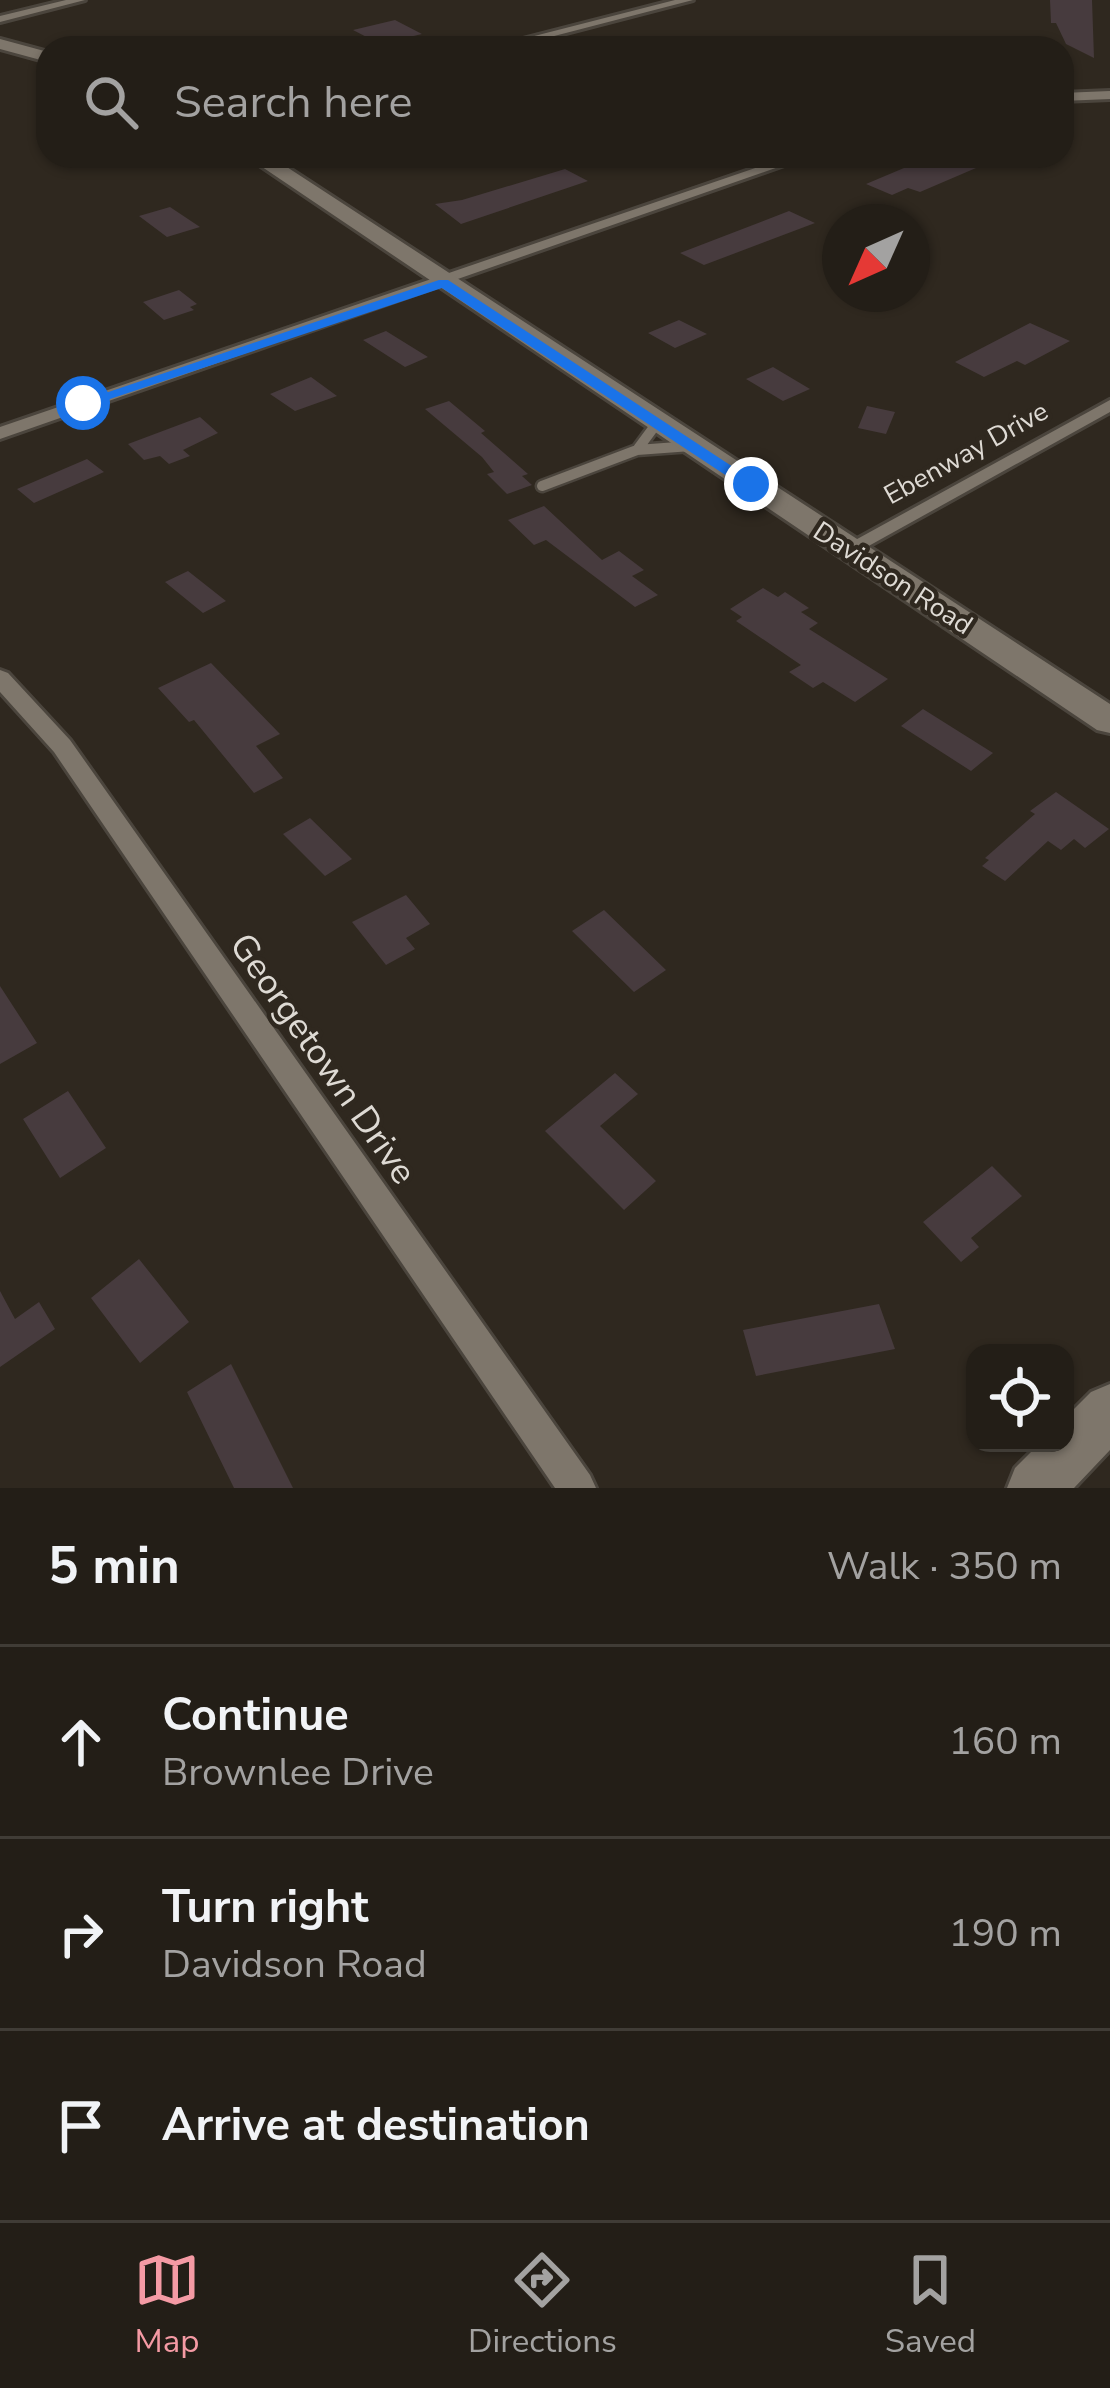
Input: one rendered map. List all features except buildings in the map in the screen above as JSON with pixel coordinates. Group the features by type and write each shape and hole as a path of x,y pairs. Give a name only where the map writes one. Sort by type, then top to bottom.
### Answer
{"street":[{"path":"0,20 80,0"},
{"path":"542,36 688,0"},
{"path":"0,44 36,54"},
{"path":"1074,96 1110,95"},
{"name":"Davidson Road","path":"274,168 1110,721"},
{"path":"0,433 769,168"},
{"name":"Ebenway Drive","path":"849,549 1110,405"},
{"name":"Georgetown Drive","path":"0,678 62,746 577,1488"},
{"path":"1035,1488 1110,1411"}],"lane":[{"path":"637,450 657,423"},
{"path":"542,486 637,450 692,446"}],"route":[{"path":"83,403 443,283 751,484"}]}
